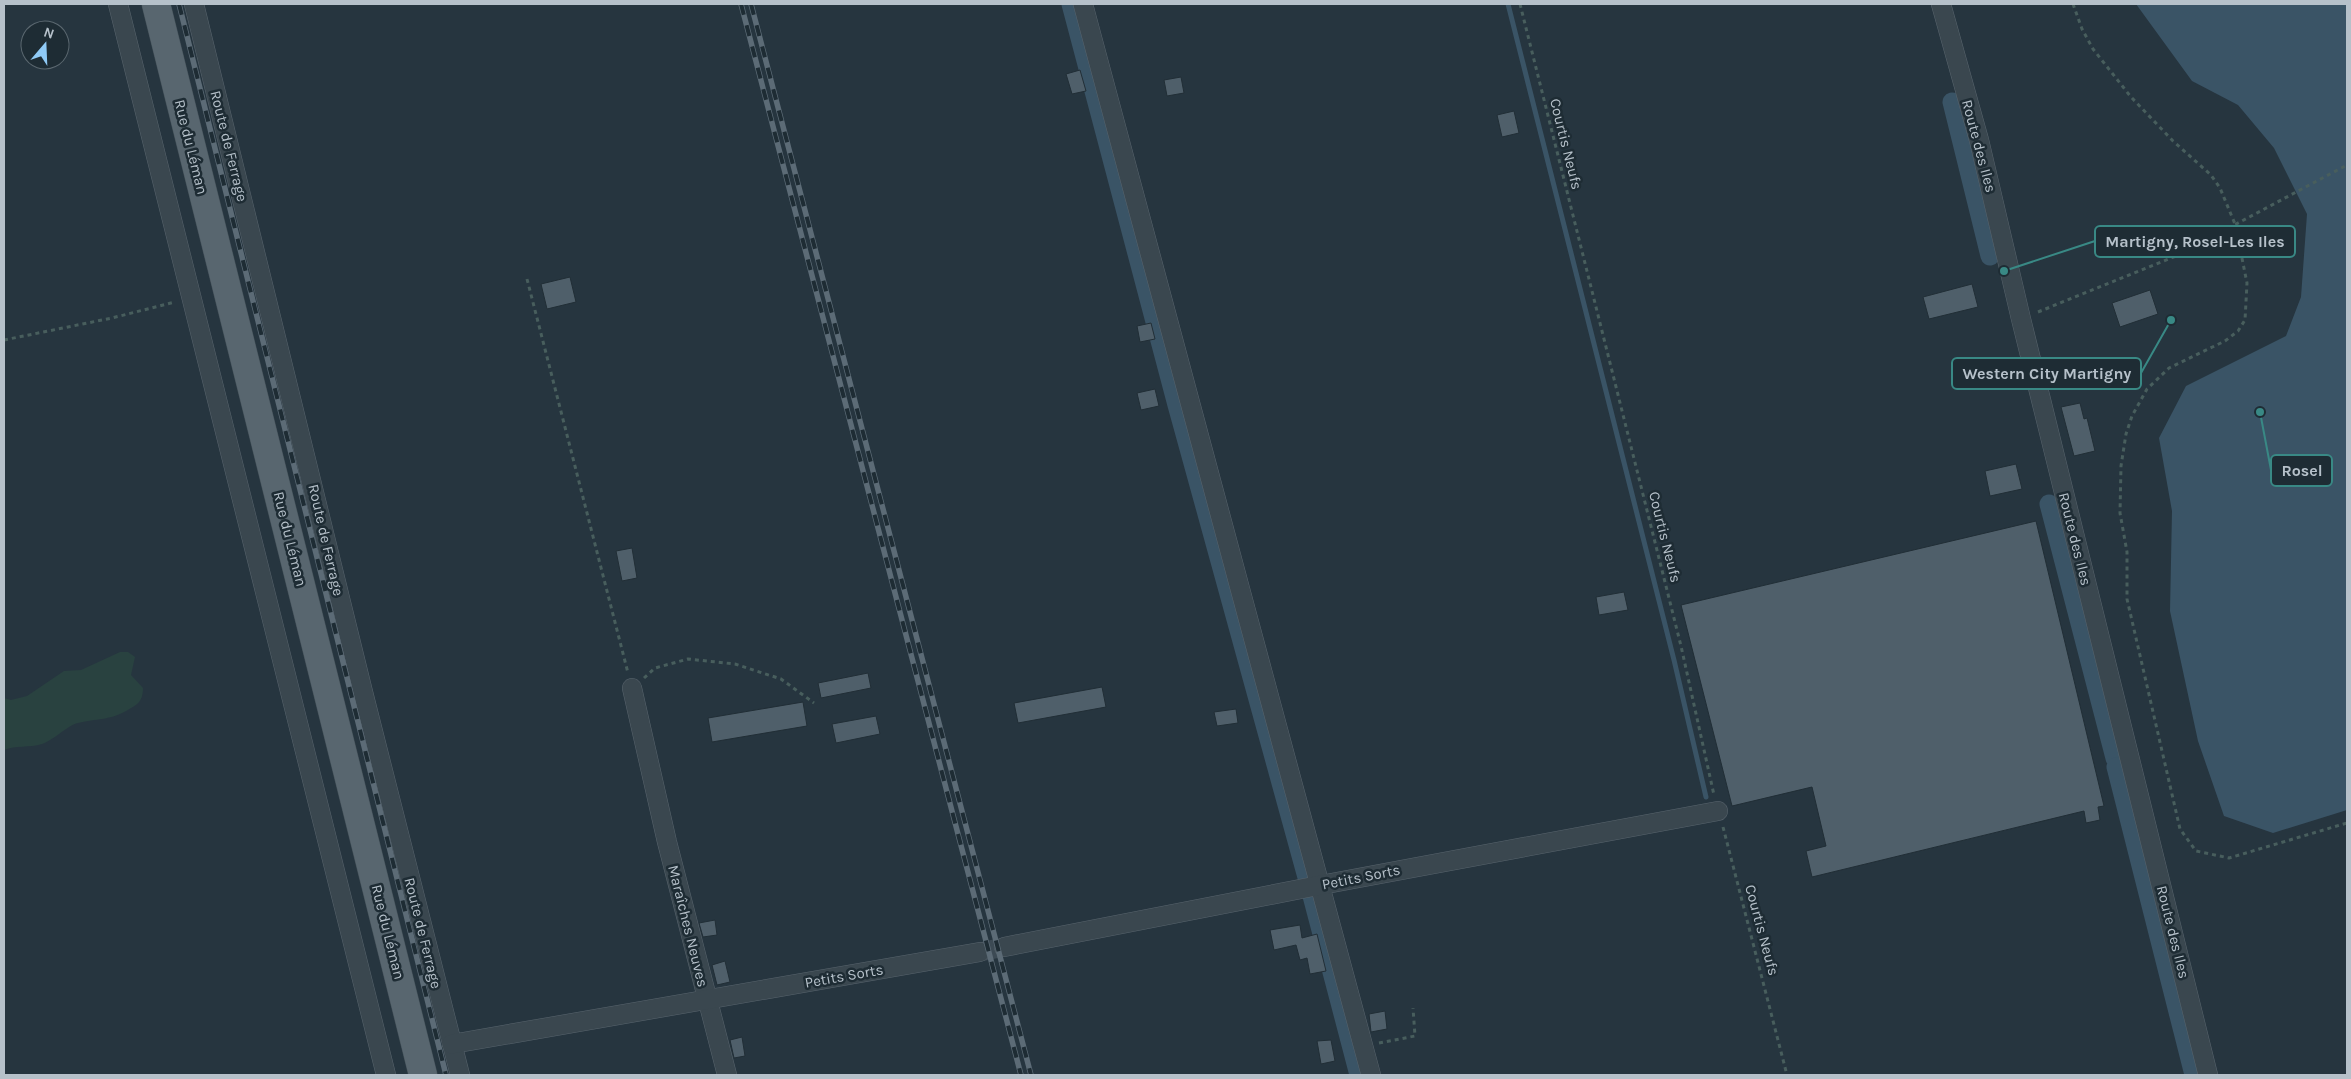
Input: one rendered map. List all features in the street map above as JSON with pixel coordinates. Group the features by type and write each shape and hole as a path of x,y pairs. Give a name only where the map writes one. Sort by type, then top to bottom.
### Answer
{"main road":[{"name":"Rue du Léman","path":"156,4 423,1075"}],"street":[{"path":"118,4 386,1075"},
{"name":"Route de Ferrage","path":"194,4 363,692 460,1075"},
{"path":"1083,4 1114,129 1321,884 1371,1075"},
{"name":"Route des Iles","path":"1941,4 1979,140 2021,319 2208,1075"},
{"name":"Maraîches Neuves","path":"452,1044 707,1000 667,842 632,688"},
{"name":"Petits Sorts","path":"1004,947 1321,884 1718,811"},
{"name":"Petits Sorts","path":"707,1000 980,952"},
{"path":"707,1000 727,1075"}],"path":[{"name":"Courtis Neufs","path":"1520,4 1681,646 1718,811 1762,973 1787,1075"},
{"path":"2072,4 2082,29 2093,48 2131,97 2173,141 2211,175 2220,188 2235,224 2247,283 2247,306 2243,326 2224,341 2183,360 2157,378 2140,400 2126,434 2121,466 2120,504 2127,552 2127,599 2180,829 2196,851 2229,858 2347,823"},
{"path":"2021,319 2176,256 2347,165"},
{"path":"527,279 632,688 655,668 688,659 735,664 781,679 814,703"},
{"path":"4,340 112,318 192,297"},
{"path":"1363,1046 1415,1036 1413,1008"}],"green space":[{"path":"120,652 128,652 135,657 131,675 143,688 141,700 136,705 113,716 74,724 42,744 4,750 4,698 11,700 27,696 64,671 81,670"}],"water":[{"path":"2136,4 2347,4 2347,810 2273,833 2224,816 2198,741 2170,611 2172,511 2159,438 2186,386 2286,336 2301,297 2307,214 2274,148 2238,105 2192,81"}],"building":[{"path":"1080,70 1086,91 1072,94 1066,74"},
{"path":"1181,77 1184,93 1167,96 1164,80"},
{"path":"1514,111 1519,133 1502,137 1497,115"},
{"path":"570,277 576,302 547,309 541,284"},
{"path":"1972,284 1978,307 1929,319 1923,297"},
{"path":"2150,290 2158,314 2120,327 2112,303"},
{"path":"1151,323 1155,339 1140,342 1137,326"},
{"path":"1155,389 1159,406 1141,410 1137,393"},
{"path":"2080,403 2084,419 2087,418 2095,451 2074,456 2061,407"},
{"path":"2016,464 2022,489 1990,496 1985,471"},
{"path":"2036,521 2104,806 2098,807 2100,820 2086,823 2084,811 1812,877 1806,851 1826,846 1812,787 1732,806 1681,605"},
{"path":"632,548 637,578 622,581 616,551"},
{"path":"1624,592 1628,610 1599,615 1596,597"},
{"path":"868,673 871,688 821,698 818,683"},
{"path":"1102,687 1106,707 1018,723 1014,703"},
{"path":"803,702 807,726 712,742 708,718"},
{"path":"1236,709 1238,723 1217,726 1214,712"},
{"path":"876,716 880,734 836,743 832,724"},
{"path":"715,920 717,935 703,937 699,923"},
{"path":"1300,925 1302,938 1317,934 1326,971 1310,974 1307,958 1300,960 1296,945 1274,950 1270,930"},
{"path":"725,961 730,982 717,985 712,965"},
{"path":"1385,1011 1387,1029 1371,1032 1369,1014"},
{"path":"742,1037 745,1056 734,1058 730,1040"},
{"path":"1331,1040 1335,1061 1321,1064 1317,1041"}],"waterway":[{"path":"1071,4 1177,405 1308,881"},
{"path":"1508,4 1674,660 1706,797"},
{"path":"1952,102 1990,256"},
{"path":"2049,504 2115,758"},
{"path":"2116,767 2194,1075"},
{"path":"1311,892 1359,1075"}],"tunnel":[{"path":"980,952 1004,947"}],"railway":[{"path":"179,4 446,1075"},
{"path":"741,4 1021,1075"},
{"path":"751,4 1031,1075"}],"place":[{"name":"Martigny, Rosel-Les Iles","path":"2004,271"},
{"name":"Western City Martigny","path":"2171,320"},
{"name":"Rosel","path":"2260,412"}]}
